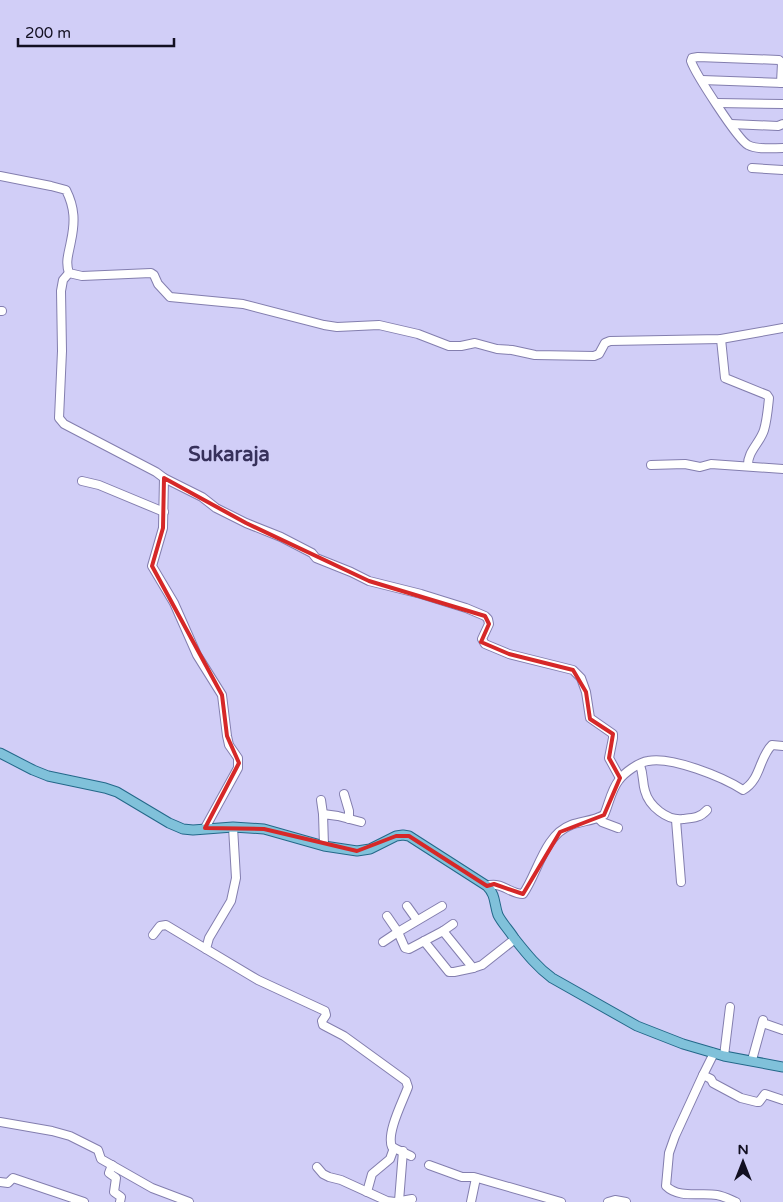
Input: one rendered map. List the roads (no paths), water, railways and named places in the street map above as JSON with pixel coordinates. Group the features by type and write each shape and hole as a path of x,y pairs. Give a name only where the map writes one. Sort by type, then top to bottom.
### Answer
{"main road":[{"path":"0,753 48,776 117,792 176,826 192,830 233,826 264,829 324,846 357,851 364,851 403,834 409,836 487,886 492,891 498,914 523,950 541,970 552,978 637,1026 724,1056 783,1067"}],"street":[{"path":"702,80 782,83 782,63 779,60 694,57 692,58 692,64 702,80 731,124 749,146 783,148"},
{"path":"717,103 783,104"},
{"path":"731,124 778,126 783,124"},
{"path":"752,168 783,170"},
{"path":"0,176 66,190 72,204 74,216 67,258 69,273 63,280 61,291 62,351 59,418 64,424 246,523 281,537 312,553 316,558 369,581 421,594 485,616 489,624 482,640 485,644 509,654 572,670 581,678 586,692 590,718 613,734 609,758 620,778"},
{"path":"69,273 82,276 150,273 154,275 158,284 170,296 243,304 338,327 379,325 418,334 449,346 475,343 497,349 535,355 596,356 605,343 610,341 721,339 783,328"},
{"path":"721,339 723,375 725,378 767,395 769,398 764,430 758,443 749,455 748,466"},
{"path":"652,465 685,464 700,467 711,464 783,469"},
{"path":"164,478 163,528 152,566 174,603 198,655 222,695 227,736 239,762 238,768 205,828"},
{"path":"82,481 99,485 164,512"},
{"path":"487,886 494,884 509,888 516,894 523,894 531,883 551,841 571,825 604,815 613,789 620,778 640,764 647,761 665,761 679,764 728,781 742,790 750,786 768,749 772,745 783,746"},
{"path":"640,764 644,775 645,792 649,800 662,813 676,820 699,817 707,810"},
{"path":"344,794 349,811 349,819"},
{"path":"321,800 324,846"},
{"path":"323,814 361,822"},
{"path":"598,818 602,822 618,828"},
{"path":"676,820 681,882"},
{"path":"206,949 230,901 236,878 233,826"},
{"path":"407,906 417,920"},
{"path":"383,942 442,906"},
{"path":"387,916 398,932 404,947 407,949 443,931 452,924"},
{"path":"153,935 160,926 166,925 258,980 325,1011 326,1014 322,1025 344,1036 406,1081 408,1087 391,1132 390,1143 394,1148 411,1156"},
{"path":"443,931 473,968"},
{"path":"424,941 450,972 482,965 516,939"},
{"path":"724,1056 730,1006"},
{"path":"752,1060 763,1021 783,1030"},
{"path":"714,1053 675,1136 670,1153 666,1186 681,1197 720,1195 736,1202"},
{"path":"703,1075 741,1098 758,1102 764,1094 783,1100"},
{"path":"0,1122 70,1136 98,1150 101,1158 152,1188 189,1202"},
{"path":"367,1192 372,1174 390,1159 394,1148"},
{"path":"399,1201 403,1152"},
{"path":"112,1165 109,1173 117,1180 114,1192 121,1197 120,1202"},
{"path":"429,1165 462,1177 476,1178 561,1202"},
{"path":"317,1167 329,1177 340,1180 386,1201 412,1199"},
{"path":"0,1182 8,1183 13,1178 84,1202"},
{"path":"471,1202 476,1178"},
{"path":"608,1202 614,1200 626,1202"}],"district":[{"name":"Sukaraja","path":"229,455"}]}
